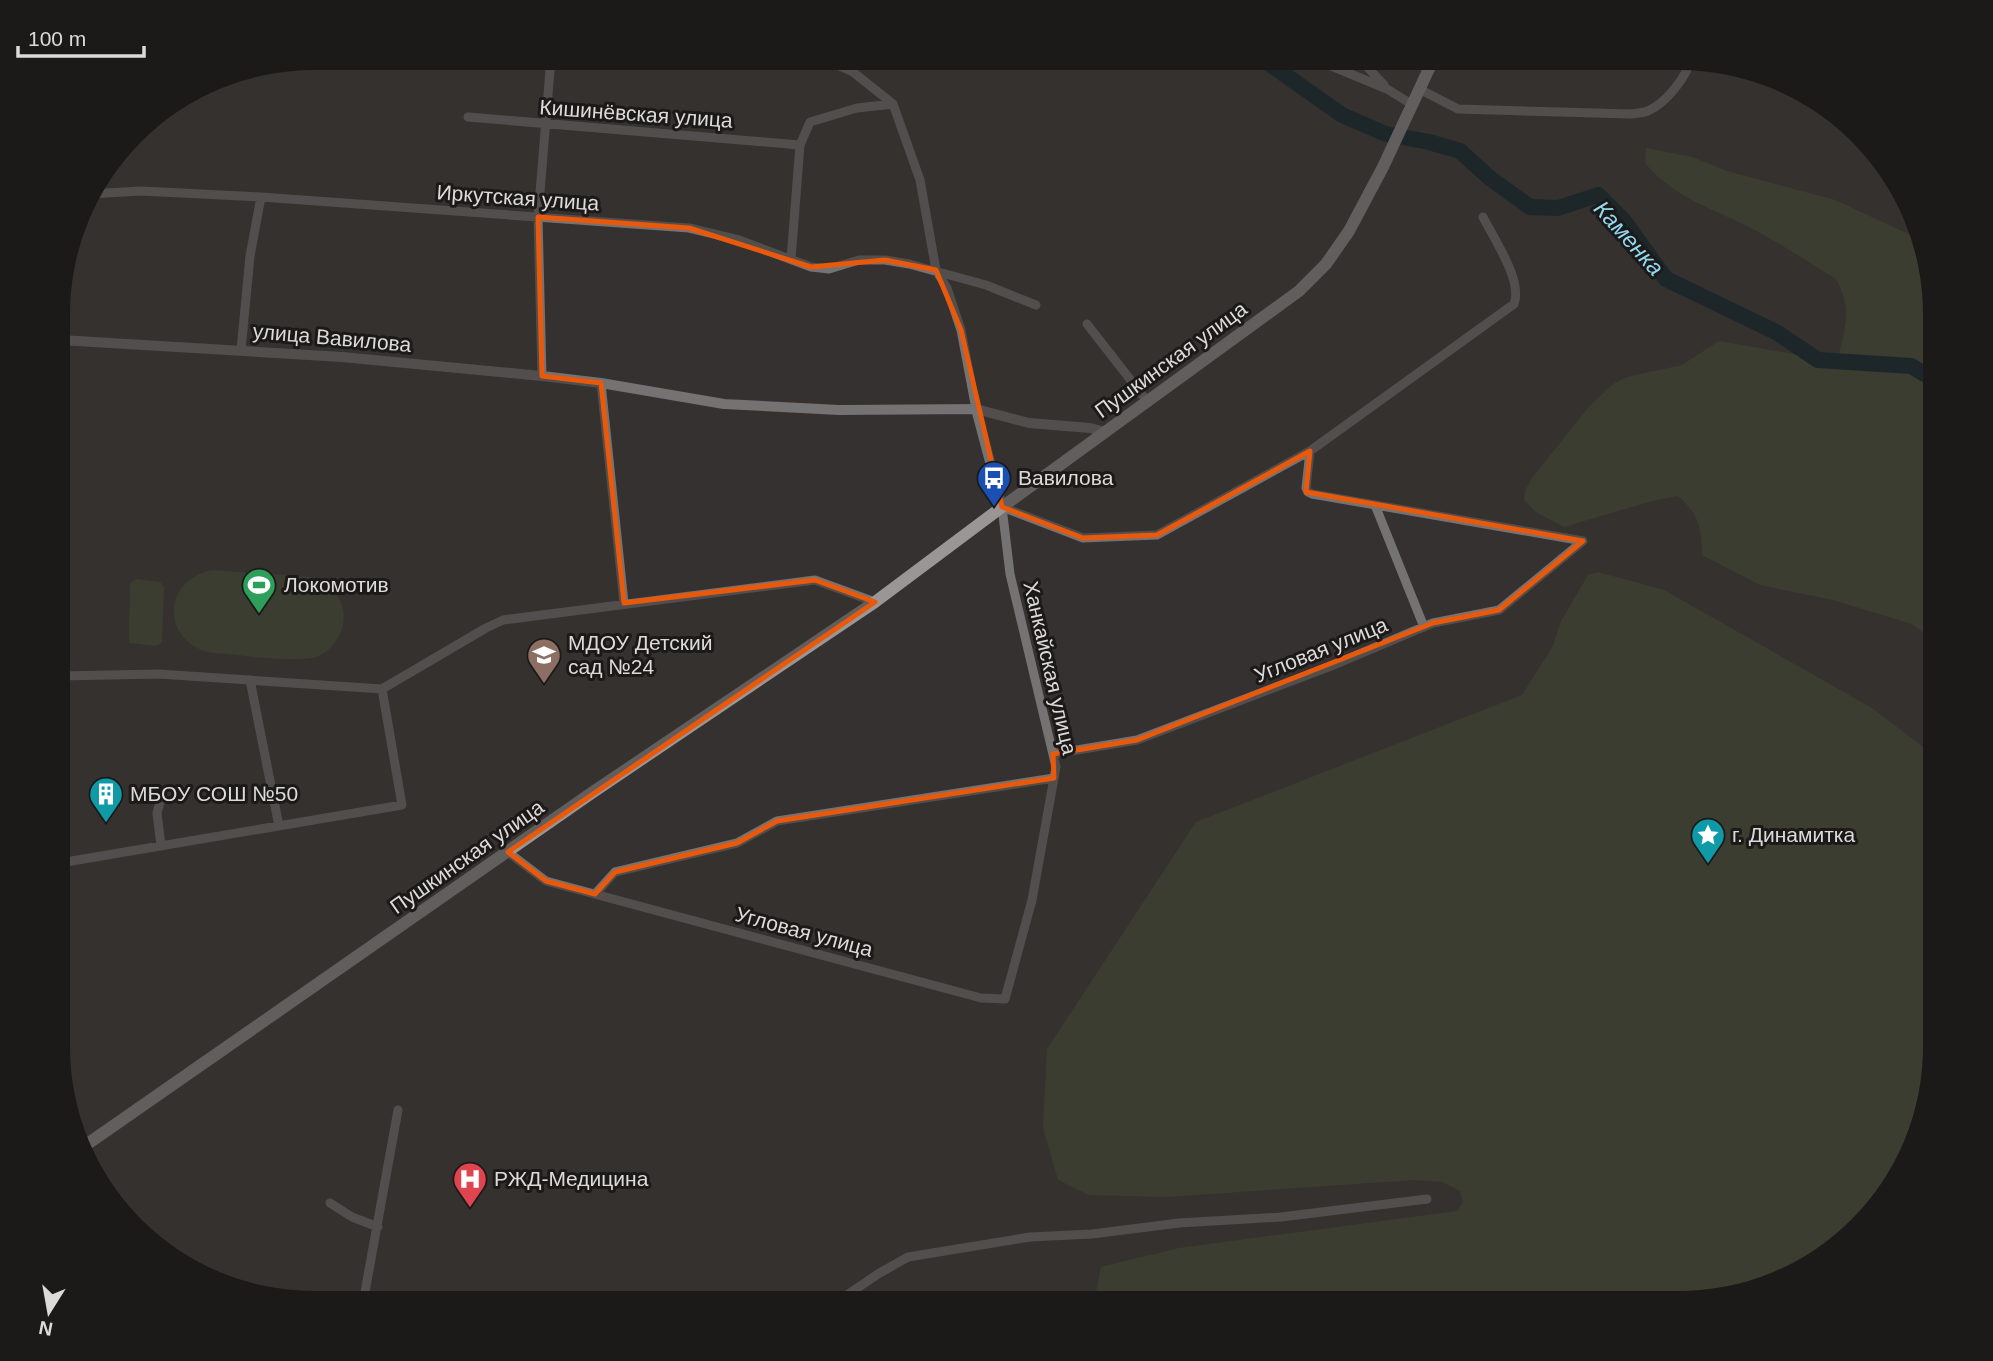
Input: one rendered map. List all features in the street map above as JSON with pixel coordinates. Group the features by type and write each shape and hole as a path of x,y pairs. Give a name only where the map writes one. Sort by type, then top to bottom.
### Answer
{"main road":[{"name":"Пушкинская улица","path":"90,1142 593,792 876,602 1299,291 1325,264 1349,231 1383,167 1428,70"}],"street":[{"path":"1342,70 1387,89 1413,105"},
{"path":"1370,70 1387,89"},
{"path":"1419,89 1458,109 1631,114 1648,111 1670,95 1686,70"},
{"path":"542,376 538,217 550,71"},
{"path":"850,71 893,104 920,180 936,270 947,288 961,330 976,409 1002,507 1083,538 1157,535 1310,451 1514,304 1517,297 1513,276 1483,217"},
{"path":"791,259 800,145 810,122 857,108 893,104"},
{"name":"Кишинёвская улица","path":"468,117 800,145"},
{"name":"Иркутская улица","path":"103,193 141,191 261,197 689,228 739,240 811,267 829,269 859,260 886,260 936,270 986,285 1035,305"},
{"path":"241,350 250,256 261,197"},
{"path":"1087,324 1147,401"},
{"name":"улица Вавилова","path":"70,341 241,350 542,376 724,404 839,410 976,409 1029,423 1090,428 1105,432"},
{"path":"601,383 624,603"},
{"path":"1310,451 1308,492 1375,505 1424,627"},
{"name":"Угловая улица","path":"1053,754 1136,740 1331,666 1433,623 1499,610 1583,541 1375,505"},
{"name":"Ханкайская улица","path":"1002,507 1010,574 1056,767 1032,900 1005,999"},
{"path":"70,676 159,674 382,689 503,620 815,580 876,602"},
{"path":"250,680 279,826"},
{"path":"70,861 402,805 382,689"},
{"path":"595,894 615,872 737,843 777,821 1054,778"},
{"path":"161,846 157,813 162,795"},
{"name":"Угловая улица","path":"508,852 546,880 981,998 1005,999"},
{"path":"365,1291 398,1110"},
{"path":"853,1291 908,1257 1030,1237 1092,1234 1179,1223 1281,1217 1427,1199"},
{"path":"330,1203 352,1217 378,1227"}],"highlighted area":[{"path":"538,217 689,228 811,267 885,260 936,270 961,330 1002,507 1083,538 1157,535 1310,451 1306,492 1583,541 1499,610 1433,623 1137,740 1053,754 1054,778 777,821 737,843 615,872 595,894 546,881 508,852 875,602 815,580 624,603 601,383 542,376"}],"green space":[{"path":"1646,148 1692,157 1727,171 1835,200 1909,234 1915,251 1922,298 1922,632 1912,624 1833,600 1760,585 1702,555 1698,522 1678,496 1564,527 1536,512 1524,500 1532,478 1588,408 1613,384 1627,377 1682,365 1719,341 1810,357 1839,353 1846,307 1836,279 1762,234 1694,201 1668,185 1645,163"},
{"name":"Локомотив","path":"212,570 310,577 321,582 331,588 343,609 343,624 338,638 323,654 307,659 207,652 192,645 181,634 175,622 177,596 184,585 196,576"},
{"path":"1598,572 1664,590 1872,708 1922,746 1922,1063 1910,1125 1898,1155 1882,1182 1840,1230 1801,1258 1742,1283 1711,1289 1096,1290 1101,1267 1179,1248 1457,1211 1463,1202 1460,1191 1442,1182 1414,1180 1166,1197 1089,1195 1058,1180 1043,1127 1047,1049 1196,822 1522,695 1553,646 1561,621 1588,575"},
{"path":"135,579 160,582 164,587 162,641 156,646 129,643 130,584"}],"waterway":[{"name":"Каменка","path":"1278,70 1342,115 1386,134 1460,151 1491,179 1530,207 1558,208 1598,195 1624,221 1666,279 1776,332 1818,360 1911,366 1922,372"}],"place":[{"name":"Вавилова","path":"994,508"},
{"name":"Локомотив","path":"259,615"},
{"name":"МДОУ Детский сад №24","path":"544,685"},
{"name":"МБОУ СОШ №50","path":"106,824"},
{"name":"г. Динамитка","path":"1708,865"},
{"name":"РЖД-Медицина","path":"470,1209"}]}
